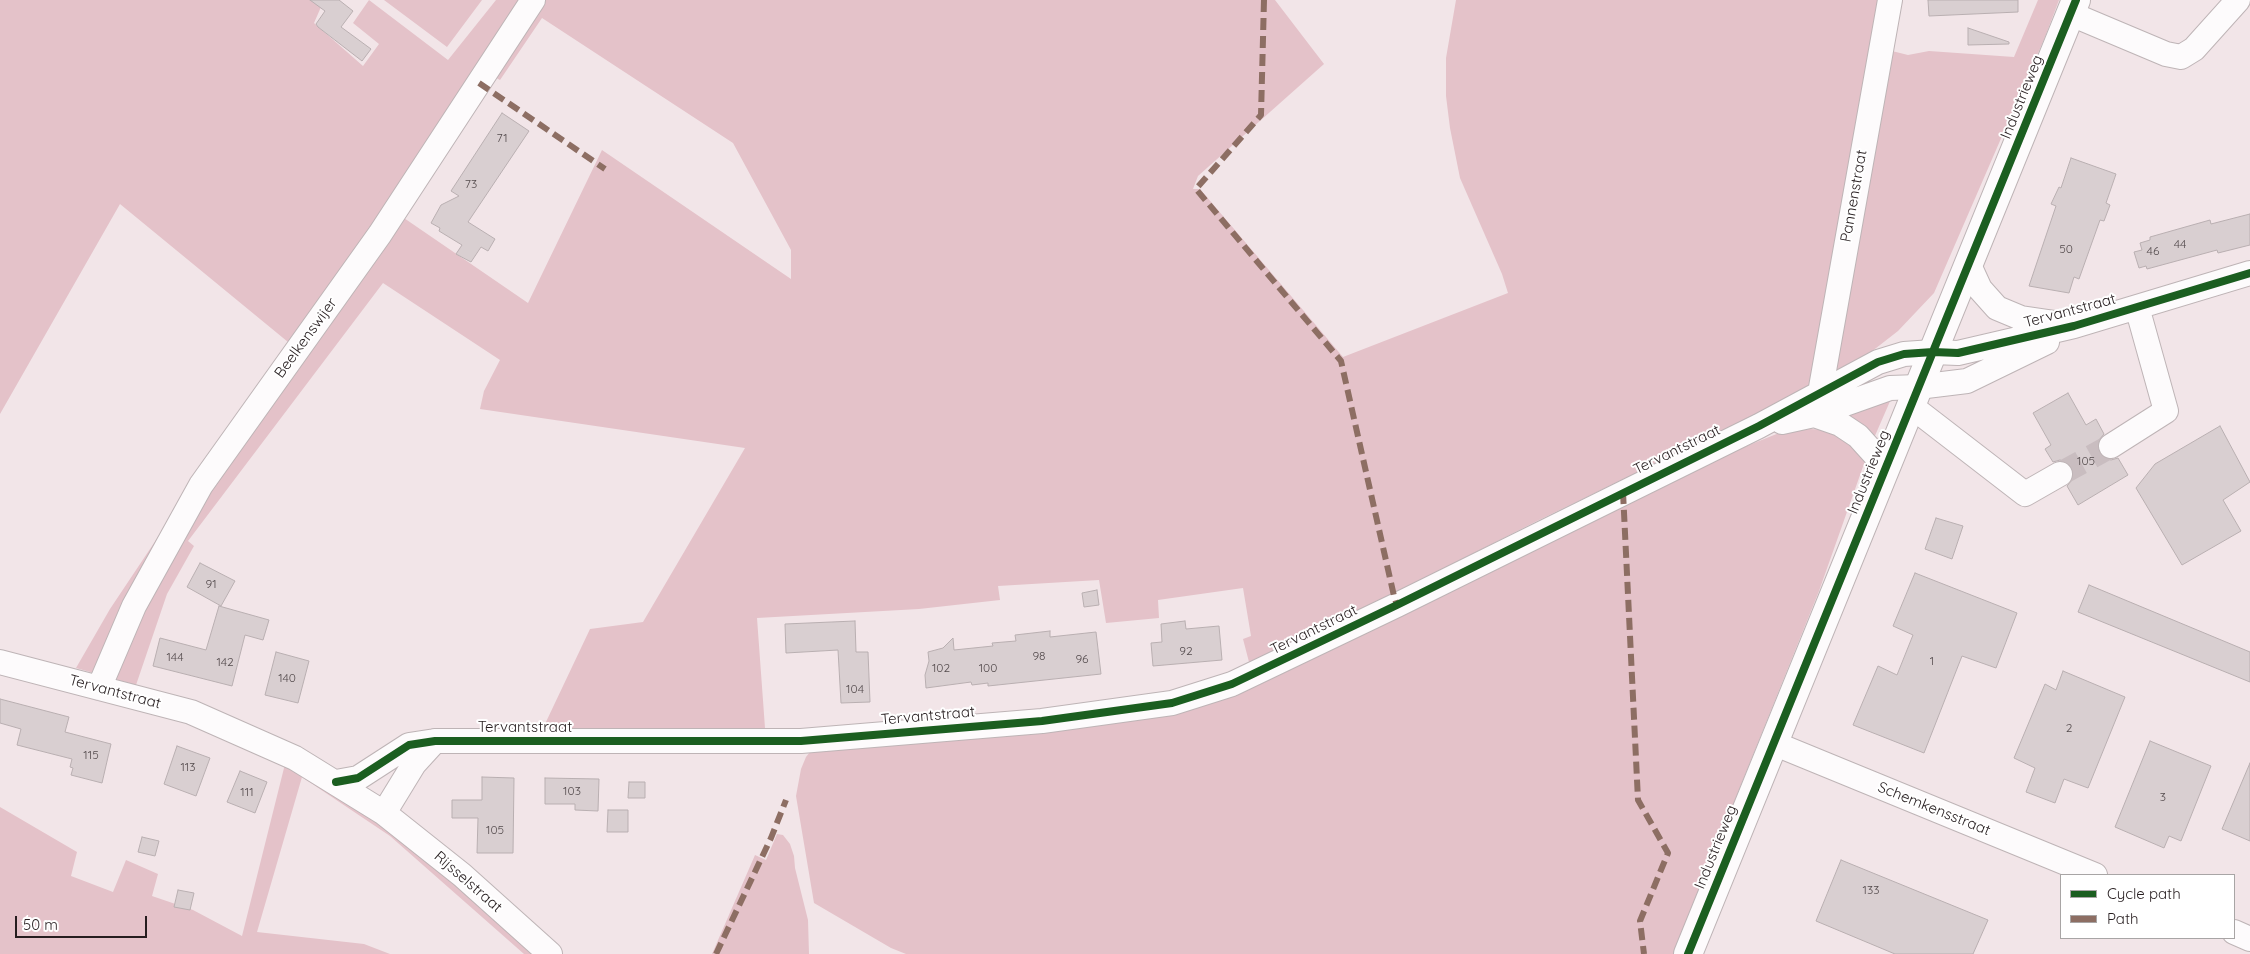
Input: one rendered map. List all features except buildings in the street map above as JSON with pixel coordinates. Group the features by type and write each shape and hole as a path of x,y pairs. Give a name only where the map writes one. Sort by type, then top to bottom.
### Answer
{"main road":[{"name":"Industrieweg","path":"1688,954 2073,7"}],"street":[{"name":"Beelkenswijer","path":"99,688 134,606 201,485 380,234 534,0"},
{"name":"Pannenstraat","path":"1817,404 1890,0"},
{"name":"Industrieweg","path":"2073,7 2166,54 2181,57 2194,49 2238,0"},
{"name":"Tervantstraat","path":"1969,265 1980,289 1997,308 2021,318 2074,326"},
{"name":"Tervantstraat","path":"1817,404 1878,362 1904,354 1958,353 2074,326 2250,273"},
{"path":"2111,446 2166,412 2137,307"},
{"name":"Tervantstraat","path":"336,782 358,778 409,745 435,741 801,740 1042,721 1172,703 1232,684 1759,426 1817,404 1890,388 1914,397 1967,381 2039,347 2074,326"},
{"path":"1914,397 2024,494 2060,474"},
{"path":"1817,404 1840,424 1858,436 1886,467"},
{"name":"Tervantstraat","path":"0,662 191,712 295,758 384,813"},
{"path":"384,813 414,764 435,741"},
{"name":"Schemkensstraat","path":"1773,743 2093,874"},
{"name":"Rijsselstraat","path":"384,813 462,875 550,954"},
{"path":"2235,932 2250,939"}],"shaded area":[{"path":"0,0 324,0 314,23 363,66 379,44 353,23 369,0 448,60 496,0 521,0 401,216 528,303 602,150 791,279 791,250 733,143 542,18 500,80 487,73 537,0 1275,0 1324,64 1198,176 1193,189 1200,189 1343,357 1508,293 1502,274 1460,178 1450,128 1446,96 1446,58 1456,0 1903,0 1892,51 1908,55 1929,51 2014,57 2038,0 2059,0 2045,37 1934,293 1898,331 1862,359 1813,387 1535,522 1368,607 1249,662 1243,639 1251,636 1243,588 1158,600 1159,618 1106,623 1099,580 998,586 1000,600 919,609 757,618 765,728 546,730 545,724 590,629 643,622 745,448 480,409 484,391 500,360 383,283 188,541 194,546 167,594 136,685 76,668 110,609 288,342 120,204 0,414"},
{"path":"384,0 482,0 447,47"},
{"path":"1891,399 1874,438 1836,414"},
{"path":"1810,429 1830,430 1844,434 1865,461 1819,591 1673,954 906,954 891,948 814,903 796,796 801,769 806,757 813,748 1169,712 1722,456 1779,433"},
{"path":"285,764 393,829 536,954 524,954 390,836 302,777 257,932 364,944 390,954 0,954 0,807 77,852 71,876 113,892 126,860 158,874 152,896 193,910 242,936"},
{"path":"777,834 783,835 790,844 794,856 795,868 808,920 809,954 712,954 755,855 766,860"}],"tunnel":[{"path":"2060,474 2111,446"}],"marked path":[{"path":"1264,0 1261,115 1196,189 1341,361 1397,605"},
{"path":"479,83 605,169"},
{"path":"1623,492 1638,800 1668,853 1640,921 1644,954"},
{"path":"716,954 771,838 786,800"}],"cycle path":[{"path":"1688,954 2076,0"},
{"path":"336,782 358,778 409,745 435,741 801,741 1042,721 1172,703 1232,684 1397,605 1759,426 1878,362 1904,354 1958,353 2074,326 2250,273"}]}
